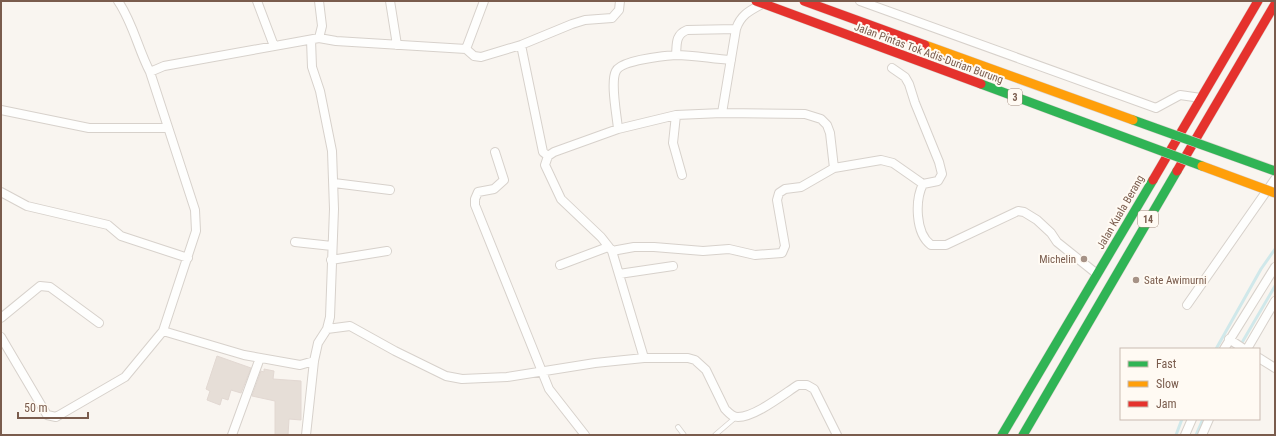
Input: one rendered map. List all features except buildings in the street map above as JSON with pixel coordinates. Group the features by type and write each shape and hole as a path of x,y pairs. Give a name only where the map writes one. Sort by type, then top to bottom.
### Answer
{"main road":[{"name":"Jalan Pintas Tok Adis-Durian Burung","path":"756,1 1275,193"},
{"name":"Jalan Pintas Tok Adis-Durian Burung","path":"804,1 1275,171"},
{"name":"Jalan Kuala Berang","path":"1002,435 1258,1"},
{"name":"14","path":"1023,435 1274,7"},
{"path":"1009,422 1018,422 1025,419 1057,378"}],"street":[{"path":"1,337 47,414 56,417 125,376 163,331 196,231 195,210 150,72 139,52 129,17 118,1"},
{"path":"257,1 274,46"},
{"path":"306,435 314,361 318,343 327,329 330,317 334,183 332,151 325,123 320,92 312,67 315,39 322,26 319,1"},
{"path":"390,1 396,45"},
{"path":"466,49 484,1"},
{"path":"150,72 164,66 315,39 466,49 474,56 481,57 521,45 585,20 612,18 619,10 620,1"},
{"path":"722,113 736,29 739,20 744,14 768,1"},
{"path":"860,1 1156,108 1180,95 1201,98"},
{"path":"676,55 678,37 681,33 687,30 736,29"},
{"path":"521,45 543,152 548,156"},
{"path":"618,129 614,84 615,73 618,67 627,62 676,55 731,60"},
{"path":"560,265 610,249 634,247 703,251 729,249 755,255 782,254 785,246 777,200 778,193 785,189 801,187 834,168 881,160 893,162 923,184 938,181 941,179 942,170 909,84 905,77 892,68"},
{"path":"1,110 89,128 167,128"},
{"path":"644,358 610,249 601,237 561,199 545,165 548,156 554,152 618,129 676,115 722,113 805,114 821,119 827,125 830,133 834,168"},
{"path":"676,115 673,143 682,175"},
{"path":"495,152 504,180 494,189 478,192 474,199 475,204 549,389 585,435"},
{"path":"1187,305 1275,179"},
{"path":"334,183 390,190"},
{"path":"923,184 918,197 919,223 924,237 931,245 946,245 1018,211 1024,212 1037,220 1051,233 1057,242 1097,274"},
{"path":"1,192 27,206 108,225 121,236 188,258"},
{"path":"296,242 332,246"},
{"path":"331,260 387,250"},
{"path":"619,274 673,266"},
{"path":"1225,348 1231,341 1275,267"},
{"path":"1,318 40,286 45,285 50,287 99,323"},
{"path":"1245,348 1275,301"},
{"path":"327,329 350,326 394,351 446,376 462,380 542,372 595,363 644,358 688,358 701,364 706,370 725,409 730,414 737,417 751,414 798,385 807,385 814,389 837,435"},
{"path":"163,331 244,355 300,365 314,361"},
{"path":"1231,341 1242,348"},
{"path":"232,435 260,358"},
{"path":"1260,359 1275,368"},
{"path":"1185,435 1192,420"},
{"path":"1202,435 1209,420"}],"lane":[{"path":"715,435 737,417"},
{"path":"678,427 684,435"}],"waterway":[{"path":"1217,348 1261,269 1275,249"},
{"path":"1240,346 1275,286"},
{"path":"1176,435 1182,420"},
{"path":"1196,435 1203,420"}],"traffic: fast":[{"path":"981,84 1202,166"},
{"path":"1133,120 1275,171"},
{"path":"1023,435 1177,171"},
{"path":"1002,435 1153,180"}],"traffic: jam":[{"path":"756,1 981,84"},
{"path":"804,1 925,45"},
{"path":"1153,180 1258,1"},
{"path":"1177,171 1275,4"}],"traffic: slow":[{"path":"925,45 1133,120"},
{"path":"1202,166 1275,193"}],"place":[{"name":"Michelin","path":"1084,259"},
{"name":"Sate Awimurni","path":"1136,280"}]}
